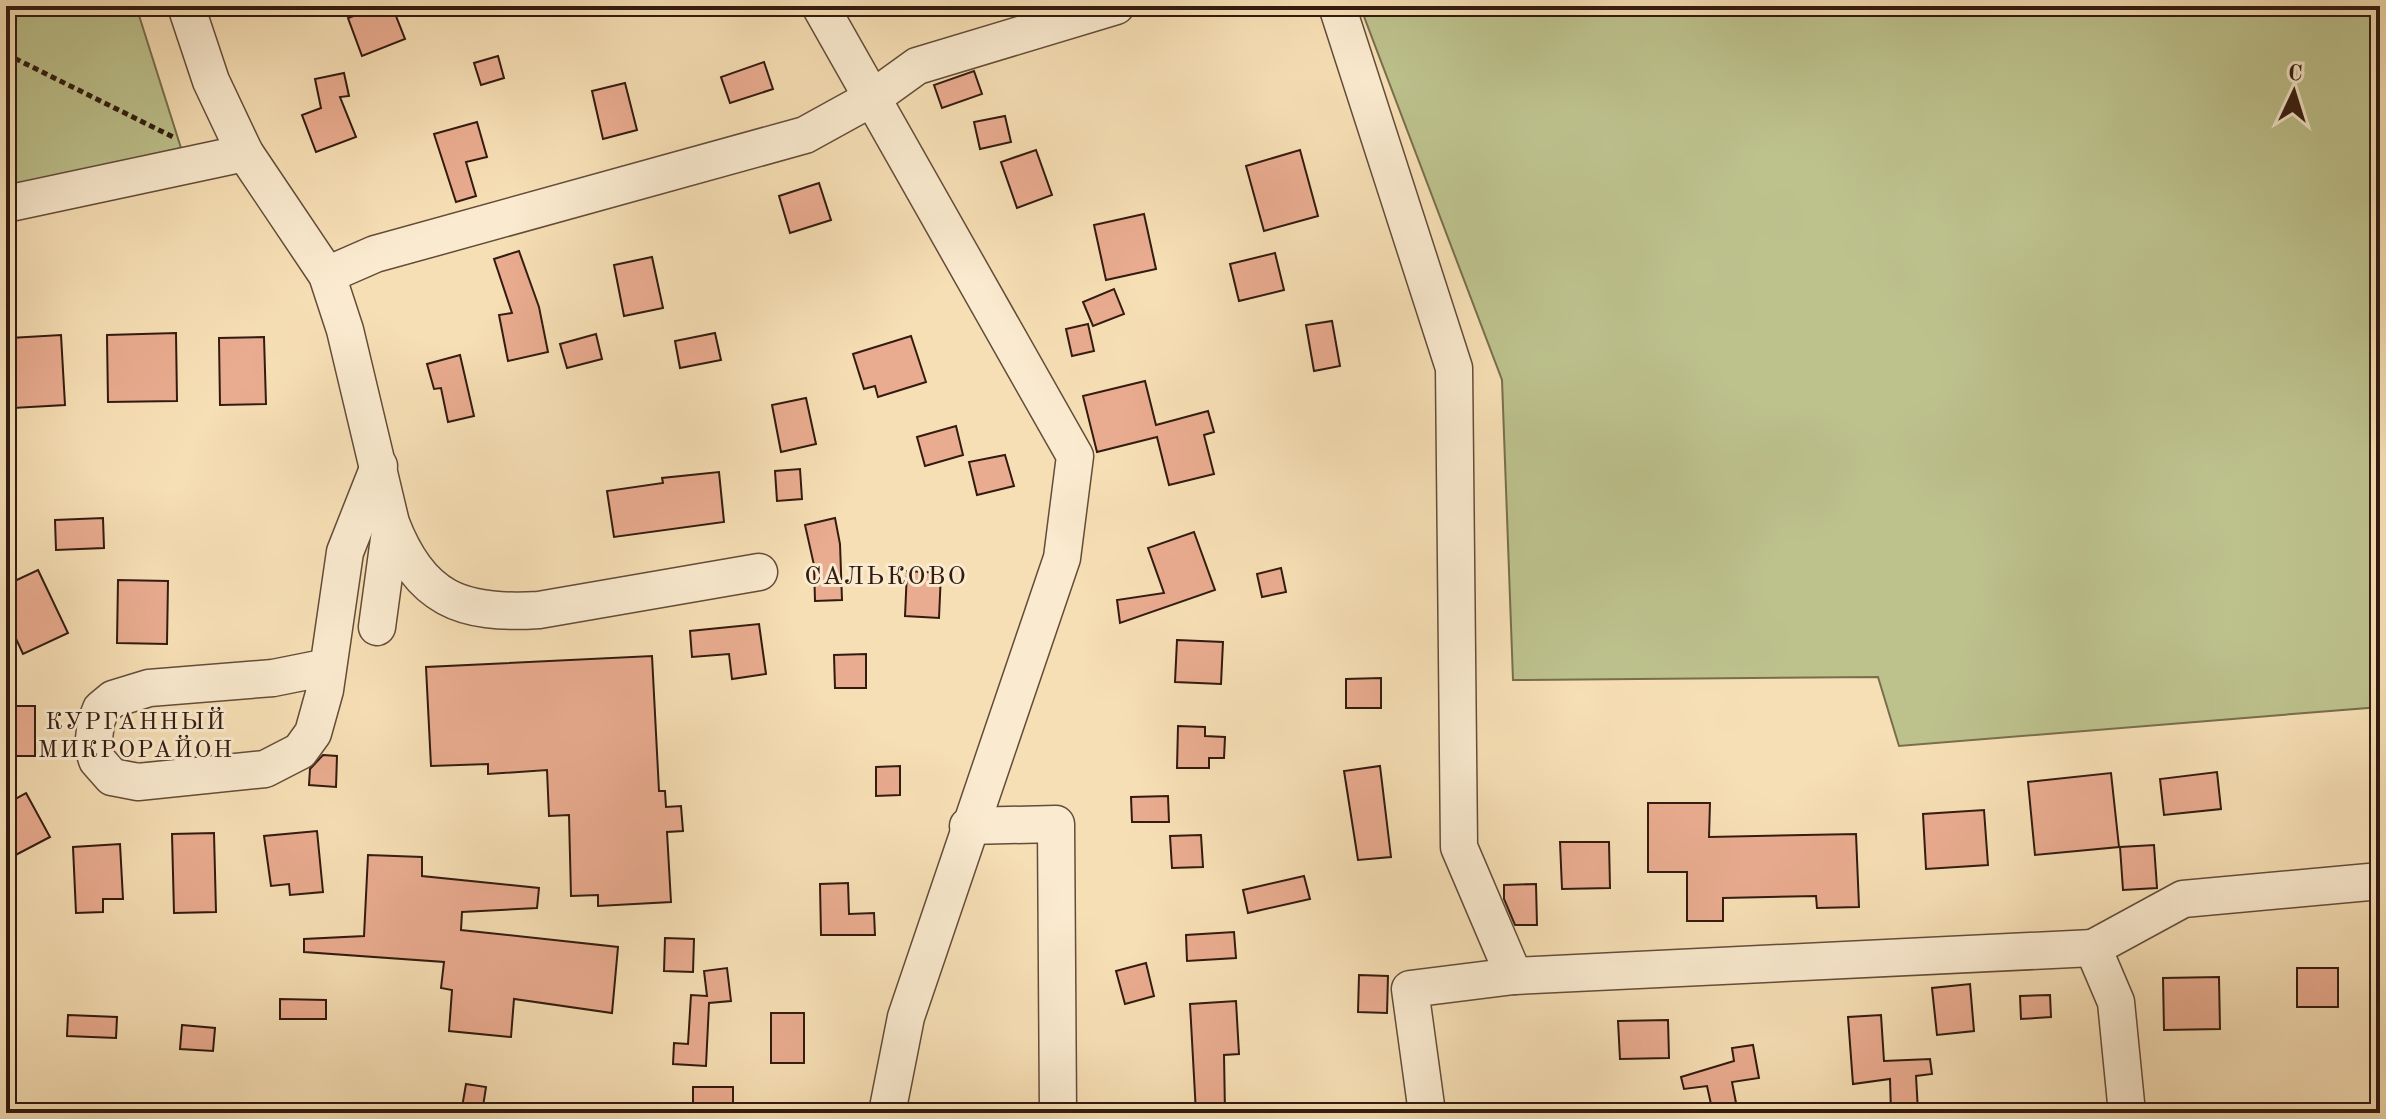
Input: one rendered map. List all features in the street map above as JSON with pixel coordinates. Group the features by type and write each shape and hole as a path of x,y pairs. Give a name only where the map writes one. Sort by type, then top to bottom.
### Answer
{"street":[{"path":"186,6 211,81 245,153 327,275 345,330 391,523 402,551 432,589 454,602 495,611 539,610 759,572"},
{"path":"820,6 1075,456 1062,558 968,826 906,1017 887,1113"},
{"path":"327,275 375,254 805,135 874,97 917,66 1116,6"},
{"path":"1337,6 1454,368 1459,847 1514,976"},
{"path":"6,204 245,153"},
{"path":"328,667 273,678 129,692 101,709 93,735 97,760 112,777 138,782 265,769 300,751 313,733 328,667 345,552 379,466"},
{"path":"377,627 391,523"},
{"path":"968,826 1056,824 1058,1113"},
{"path":"1427,1113 1410,989 1514,976 2093,948 2183,899 2380,881"},
{"path":"2093,948 2116,1002 2127,1113"}],"path":[{"path":"6,54 175,138"}],"green space":[{"path":"6,6 136,6 181,148 6,188"},
{"path":"1360,6 2380,6 2380,707 1899,746 1878,677 1513,680 1502,380"}],"building":[{"path":"380,6 392,6 405,39 362,56 348,18"},
{"path":"498,56 504,78 481,85 474,63"},
{"path":"764,62 773,89 730,103 721,77"},
{"path":"974,71 982,94 942,108 934,85"},
{"path":"344,73 349,96 340,97 356,137 316,152 302,115 321,108 315,79"},
{"path":"625,83 637,130 603,139 592,91"},
{"path":"1005,116 1011,142 980,149 974,122"},
{"path":"477,122 487,157 466,162 476,196 456,202 434,134"},
{"path":"1036,150 1052,195 1017,208 1001,162"},
{"path":"1300,150 1318,216 1264,231 1246,166"},
{"path":"819,183 831,220 790,233 779,196"},
{"path":"1144,214 1156,269 1106,280 1094,225"},
{"path":"519,251 539,307 548,352 508,361 499,315 512,313 494,259"},
{"path":"1275,253 1284,290 1239,301 1230,264"},
{"path":"652,257 663,308 624,316 614,265"},
{"path":"1114,289 1124,314 1093,326 1083,302"},
{"path":"1332,321 1340,366 1314,371 1306,325"},
{"path":"1088,324 1094,351 1072,356 1066,329"},
{"path":"176,333 177,401 108,402 107,335"},
{"path":"715,333 721,360 680,368 675,341"},
{"path":"596,334 602,359 567,368 560,344"},
{"path":"61,335 65,405 13,408 10,338"},
{"path":"911,336 926,382 878,397 875,386 864,389 853,354"},
{"path":"264,337 266,404 220,405 219,338"},
{"path":"460,355 474,416 448,422 441,388 434,389 427,364"},
{"path":"1145,381 1156,425 1208,411 1214,432 1204,435 1214,474 1169,485 1157,437 1097,452 1083,396"},
{"path":"806,398 816,444 781,452 772,405"},
{"path":"956,426 963,455 925,466 917,437"},
{"path":"1005,455 1014,486 977,495 969,462"},
{"path":"800,469 802,499 777,501 775,471"},
{"path":"719,472 724,522 614,537 607,491 663,483 662,478"},
{"path":"103,518 104,548 56,550 55,520"},
{"path":"835,518 840,544 842,600 815,601 814,565 805,525"},
{"path":"1194,532 1215,590 1120,623 1117,600 1164,593 1148,548"},
{"path":"1281,568 1286,592 1262,597 1257,574"},
{"path":"38,570 68,633 23,654 6,617 6,585"},
{"path":"907,571 941,573 939,618 905,616"},
{"path":"118,580 168,581 167,644 117,643"},
{"path":"759,624 766,674 732,679 729,654 692,657 690,631"},
{"path":"1177,640 1223,642 1221,684 1175,682"},
{"path":"866,654 866,688 835,688 834,655"},
{"path":"652,656 659,791 665,791 666,807 681,806 683,831 667,832 671,902 598,906 598,895 571,896 569,815 549,816 547,770 488,774 488,764 431,766 426,667"},
{"path":"1381,678 1381,708 1346,708 1346,679"},
{"path":"6,706 35,706 35,756 6,756"},
{"path":"1178,726 1205,727 1205,736 1225,737 1224,758 1209,758 1209,768 1177,768"},
{"path":"323,755 337,756 336,787 309,785 310,769"},
{"path":"900,766 900,795 876,796 876,767"},
{"path":"1380,766 1391,857 1358,860 1344,771"},
{"path":"2217,772 2221,809 2164,815 2160,779"},
{"path":"2111,773 2119,847 2035,855 2028,782"},
{"path":"26,793 50,837 6,860 6,804"},
{"path":"1168,796 1169,822 1132,822 1131,797"},
{"path":"1648,803 1710,803 1709,837 1856,834 1859,907 1817,908 1816,896 1723,898 1723,921 1687,921 1687,872 1648,872"},
{"path":"1984,810 1988,865 1926,869 1923,814"},
{"path":"317,831 323,892 290,895 289,884 271,886 264,836"},
{"path":"214,833 216,912 174,913 172,834"},
{"path":"1201,835 1203,867 1172,868 1170,836"},
{"path":"1560,842 1609,842 1610,888 1562,889"},
{"path":"120,844 123,899 103,899 103,912 76,913 73,847"},
{"path":"2154,845 2157,888 2123,890 2120,847"},
{"path":"368,855 422,857 422,876 539,888 537,908 462,912 461,930 618,947 612,1013 514,999 511,1037 449,1031 452,990 441,988 444,962 304,952 304,939 364,936"},
{"path":"1304,876 1310,899 1248,913 1243,890"},
{"path":"848,883 849,914 874,913 875,935 821,935 820,884"},
{"path":"1536,884 1537,925 1515,925 1504,899 1504,885"},
{"path":"1234,932 1236,958 1187,961 1186,935"},
{"path":"665,938 694,939 693,972 664,971"},
{"path":"1146,963 1154,996 1125,1004 1116,971"},
{"path":"727,968 731,1001 709,1003 706,1066 673,1064 674,1043 688,1044 691,995 707,996 704,971"},
{"path":"2297,968 2338,968 2338,1007 2297,1007"},
{"path":"1359,975 1388,976 1387,1013 1358,1012"},
{"path":"2219,977 2220,1029 2164,1030 2163,978"},
{"path":"1970,984 1974,1031 1937,1035 1932,988"},
{"path":"2050,995 2051,1017 2021,1019 2020,996"},
{"path":"280,999 326,1000 326,1019 280,1019"},
{"path":"1236,1001 1239,1054 1224,1055 1225,1113 1196,1113 1190,1004"},
{"path":"771,1013 804,1013 804,1063 771,1063"},
{"path":"68,1015 117,1017 116,1038 67,1036"},
{"path":"1881,1015 1884,1061 1930,1059 1932,1074 1916,1076 1918,1111 1891,1112 1890,1079 1853,1084 1848,1017"},
{"path":"1668,1020 1669,1058 1620,1059 1618,1021"},
{"path":"182,1025 215,1028 213,1051 180,1049"},
{"path":"1753,1045 1759,1078 1732,1082 1737,1108 1713,1113 1707,1086 1684,1089 1681,1077 1734,1061 1732,1048"},
{"path":"466,1084 486,1087 482,1113 461,1113"},
{"path":"693,1087 733,1087 733,1107 693,1106"}],"district":[{"name":"САЛЬКОВО","path":"886,575"},
{"name":"КУРГАННЫЙ МИКРОРАЙОН","path":"136,735"}]}
